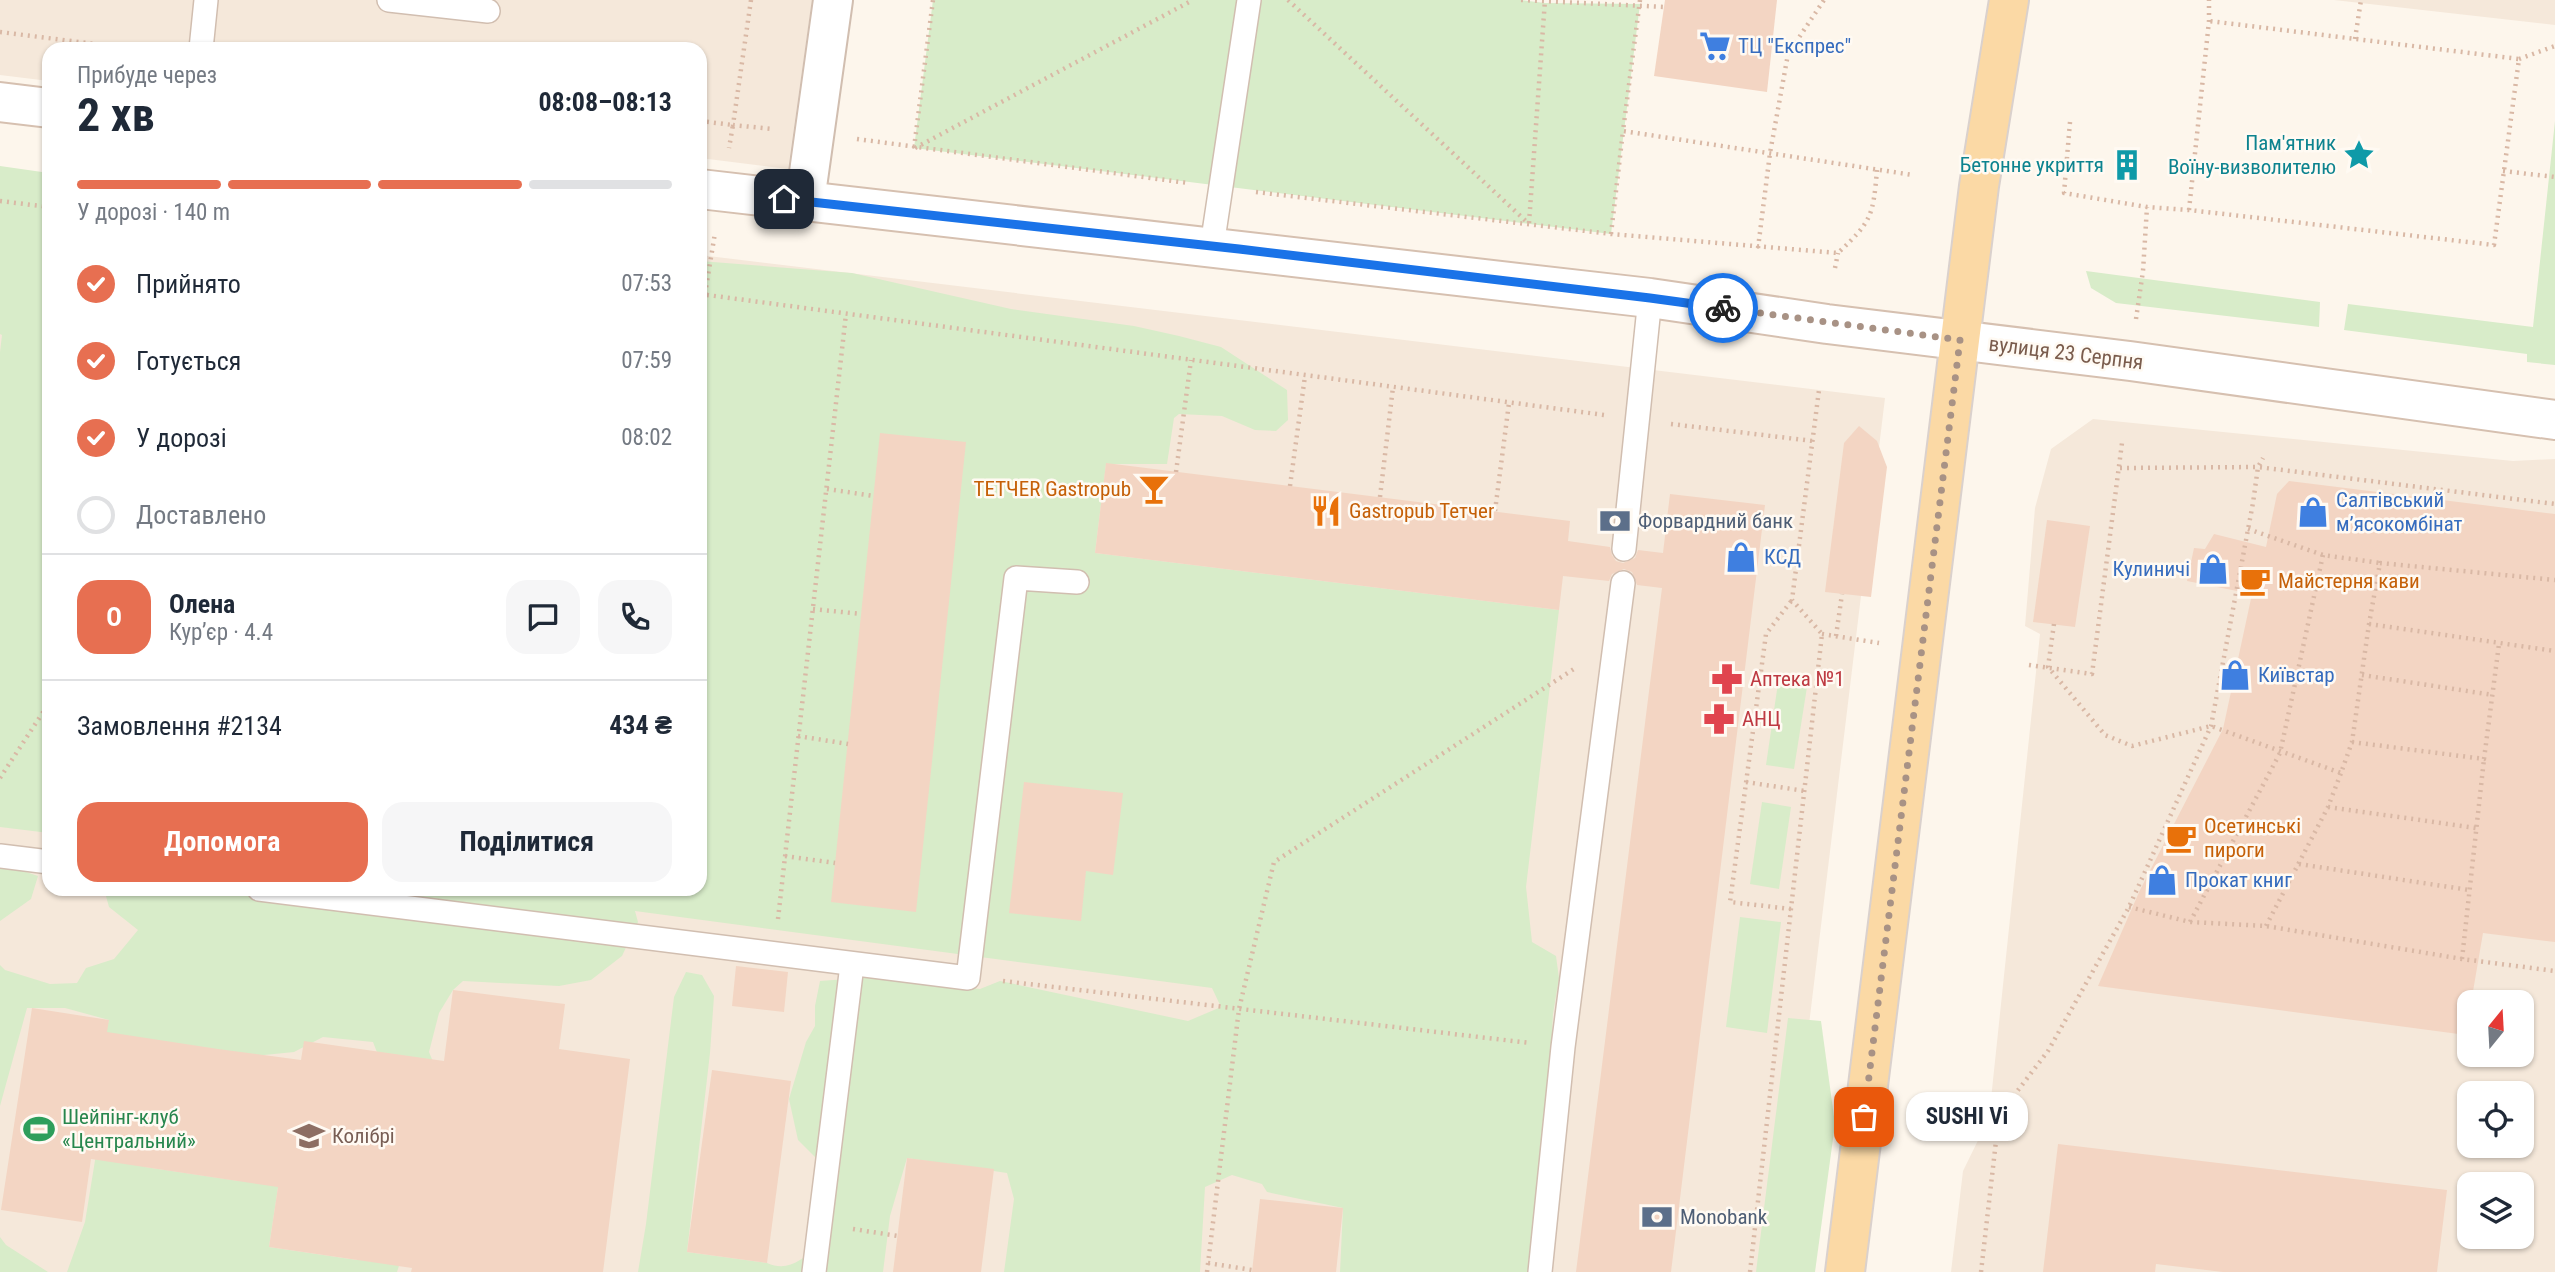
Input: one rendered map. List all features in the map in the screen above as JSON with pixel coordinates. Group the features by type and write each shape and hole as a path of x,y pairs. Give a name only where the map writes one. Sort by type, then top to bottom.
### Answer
{"main road":[{"path":"1845,1272 1979,186 2009,0"}],"street":[{"path":"805,201 834,0"},
{"path":"0,102 42,107"},
{"name":"вулиця 23 Серпня","path":"707,190 1650,298 1827,324 2555,420"}],"lane":[{"path":"202,42 206,0"},
{"path":"389,0 488,11"},
{"path":"1212,246 1248,0"},
{"path":"1624,548 1650,298"},
{"path":"314,896 968,978 1016,578 1077,582"},
{"path":"1539,1272 1563,1047 1623,583"},
{"path":"0,856 42,861"},
{"path":"814,1272 852,965"}],"path":[{"path":"751,0 733,125 815,132 914,148 1220,188 1611,234 1838,253"},
{"path":"914,148 933,0"},
{"path":"914,148 1193,0"},
{"path":"1288,0 1529,224"},
{"path":"1521,0 1640,2 1665,7"},
{"path":"1758,248 1770,153 1788,54 1824,0"},
{"path":"2189,210 2210,21 2209,0"},
{"path":"2355,39 2361,0"},
{"path":"1529,224 1545,1"},
{"path":"1611,234 1640,2"},
{"path":"2210,21 2519,59 2555,46"},
{"path":"0,32 79,42"},
{"path":"2070,122 2064,193 2147,207 2494,245 2519,59"},
{"path":"1623,131 1913,175"},
{"path":"1835,268 1838,253 1864,228 1874,205 1877,170"},
{"path":"2503,171 2555,177"},
{"path":"0,201 42,206"},
{"path":"2136,320 2143,271 2147,207"},
{"path":"707,295 1509,403 1813,440"},
{"path":"774,955 846,314"},
{"path":"1176,472 1191,360"},
{"path":"1290,486 1305,376"},
{"path":"1380,497 1393,387"},
{"path":"1791,909 1730,902 1766,634 1792,600 1819,390"},
{"path":"1495,511 1509,403"},
{"path":"2029,665 2092,674 2122,443"},
{"path":"1981,1272 1999,1115 2048,1051 2129,907 2211,726 2258,467 2263,458"},
{"path":"2120,468 2258,467 2555,504"},
{"path":"827,489 874,496"},
{"path":"2248,529 2323,555 2555,580"},
{"path":"2190,922 2280,753 2323,555"},
{"path":"2266,926 2328,807 2353,742 2369,624 2381,563"},
{"path":"1836,636 1842,594"},
{"path":"1792,600 1822,634 1879,643"},
{"path":"813,608 861,614"},
{"path":"2054,624 2048,667 2105,735 2132,746 2211,726 2341,773"},
{"path":"2369,624 2555,651"},
{"path":"1750,1272 1822,634"},
{"path":"1207,1272 1239,1009 1274,862 1615,642"},
{"path":"2462,959 2499,644"},
{"path":"2362,676 2493,695"},
{"path":"0,778 42,715"},
{"path":"798,736 848,744"},
{"path":"2353,742 2484,759"},
{"path":"1746,782 1805,791"},
{"path":"2328,807 2476,828"},
{"path":"785,856 835,863"},
{"path":"2299,864 2469,890"},
{"path":"2129,907 2190,922 2266,926 2462,959 2555,971"},
{"path":"968,978 1563,1047"},
{"path":"820,1224 898,1236"},
{"path":"1208,1263 1252,1270"}],"shaded area":[{"path":"0,0 812,0 788,169 707,159 707,42 42,42 42,80 0,75"},
{"path":"2334,0 2555,0 2555,25"},
{"path":"0,170 42,175 42,896 707,896 707,256 1885,398 1779,1272 0,1272"},
{"path":"2093,419 2513,461 2555,459 2555,1272 1951,1272 1963,1171 1989,1118 2040,634 2025,626 2035,508 2051,449"}],"green space":[{"path":"933,0 1521,0 1545,3 1640,4 1611,234 914,148"},
{"path":"2555,121 2555,365 2527,362 2527,354 2344,330 2348,304 2533,327"},
{"path":"0,166 42,172 42,832 0,827"},
{"path":"707,262 852,273 1011,309 1134,326 1221,347 1287,390 1288,420 1276,431 1255,430 1222,416 1179,414 1174,418 1167,464 1106,464 1095,553 1559,610 1526,887 1532,942 1556,956 1559,978 1553,1014 1548,1104 1531,1272 1340,1272 1343,1208 1267,1192 1262,1184 1232,1175 1205,1187 1200,1272 1004,1272 1014,1199 1007,1173 907,1158 890,1216 883,1272 638,1272 674,997 686,972 702,975 714,996 687,1252 781,1266 800,1260 817,1247 816,1158 798,1140 789,1099 806,1042 815,1026 815,1006 820,981 874,977 980,989 1000,981 1188,1021 1221,1007 1212,988 635,911 638,922 622,956 591,980 559,986 463,981 453,990 439,1013 429,1052 436,1069 393,1094 373,1042 323,1037 294,1052 222,1059 87,1087 109,1020 65,1008 27,1008 0,1106 0,965 5,970 50,984 77,983 86,968 114,959 138,930 109,907 106,896 707,896"},
{"path":"2086,271 2320,302 2319,327 2116,303 2091,288"},
{"path":"1778,683 1807,687 1794,769 1766,765"},
{"path":"1762,802 1791,807 1779,889 1750,884"},
{"path":"0,863 38,876 31,899 0,921"},
{"path":"1740,917 1781,922 1767,1033 1726,1027"},
{"path":"1788,1018 1821,1021 1835,1124 1815,1272 1756,1272"},
{"path":"98,1142 145,1167 239,1181 282,1161 269,1247 357,1260 363,1222 402,1256 397,1272 67,1272 85,1222"},
{"path":"0,1237 6,1245 48,1272 0,1272"}],"building":[{"name":"ТЦ \"Експрес\"","path":"1665,0 1777,0 1767,92 1654,76"},
{"path":"1859,426 1877,441 1887,467 1871,597 1825,592 1844,443"},
{"path":"880,433 966,442 916,912 831,902"},
{"path":"1106,463 1570,521 1568,541 1610,547 1616,561 1623,563 1635,558 1638,550 1663,553 1670,494 1765,505 1671,1272 1576,1272 1662,588 1637,585 1632,572 1624,569 1612,574 1609,581 1563,576 1559,610 1095,553"},
{"path":"2289,481 2555,514 2555,942 2483,933 2473,990 2457,990 2457,1034 2098,986 2140,890 2223,729 2252,594 2187,581 2194,548 2205,549 2214,534 2266,547 2277,494"},
{"path":"2047,520 2090,526 2075,627 2033,622"},
{"path":"1024,782 1123,793 1113,875 1086,871 1081,921 1009,913"},
{"path":"736,966 788,972 784,1012 732,1006"},
{"path":"453,990 565,1004 559,1049 630,1059 603,1272 411,1272 412,1268 269,1247 278,1187 91,1159 82,1222 1,1210 32,1008 109,1020 107,1032 301,1060 304,1041 444,1061"},
{"path":"712,1070 791,1081 767,1263 687,1252"},
{"path":"2058,1144 2447,1190 2437,1272 2223,1272 2156,1264 2155,1272 2043,1272"},
{"path":"907,1158 994,1169 981,1272 893,1272"},
{"path":"1260,1199 1343,1208 1336,1272 1252,1272"}],"way so far":[{"path":"1723,308 1960,340 1864,1117"}],"place":[{"name":"ТЦ \"Експрес\"","path":"1715,46"},
{"name":"Пам'ятник Воїну-визволителю","path":"2359,155"},
{"name":"Бетонне укриття","path":"2127,165"},
{"name":"ТЕТЧЕR Gastropub","path":"1154,489"},
{"name":"Gastropub Teтчеr","path":"1326,511"},
{"name":"Салтівський мʼясокомбінат","path":"2313,512"},
{"name":"Форвардний банк","path":"1615,521"},
{"name":"КСД","path":"1741,557"},
{"name":"Кулиничі","path":"2213,569"},
{"name":"Майстерня кави","path":"2255,581"},
{"name":"Київстар","path":"2235,675"},
{"name":"Аптека №1","path":"1727,679"},
{"name":"АНЦ","path":"1719,719"},
{"name":"Осетинські пироги","path":"2181,838"},
{"name":"Прокат книг","path":"2162,880"},
{"name":"SUSHI Vi","path":"1864,1117"},
{"name":"Шейпінг-клуб «Центральний»","path":"39,1129"},
{"name":"Колібрі","path":"309,1136"},
{"name":"Monobank","path":"1657,1217"}],"route":[{"path":"784,199 1239,249 1723,308"}]}
